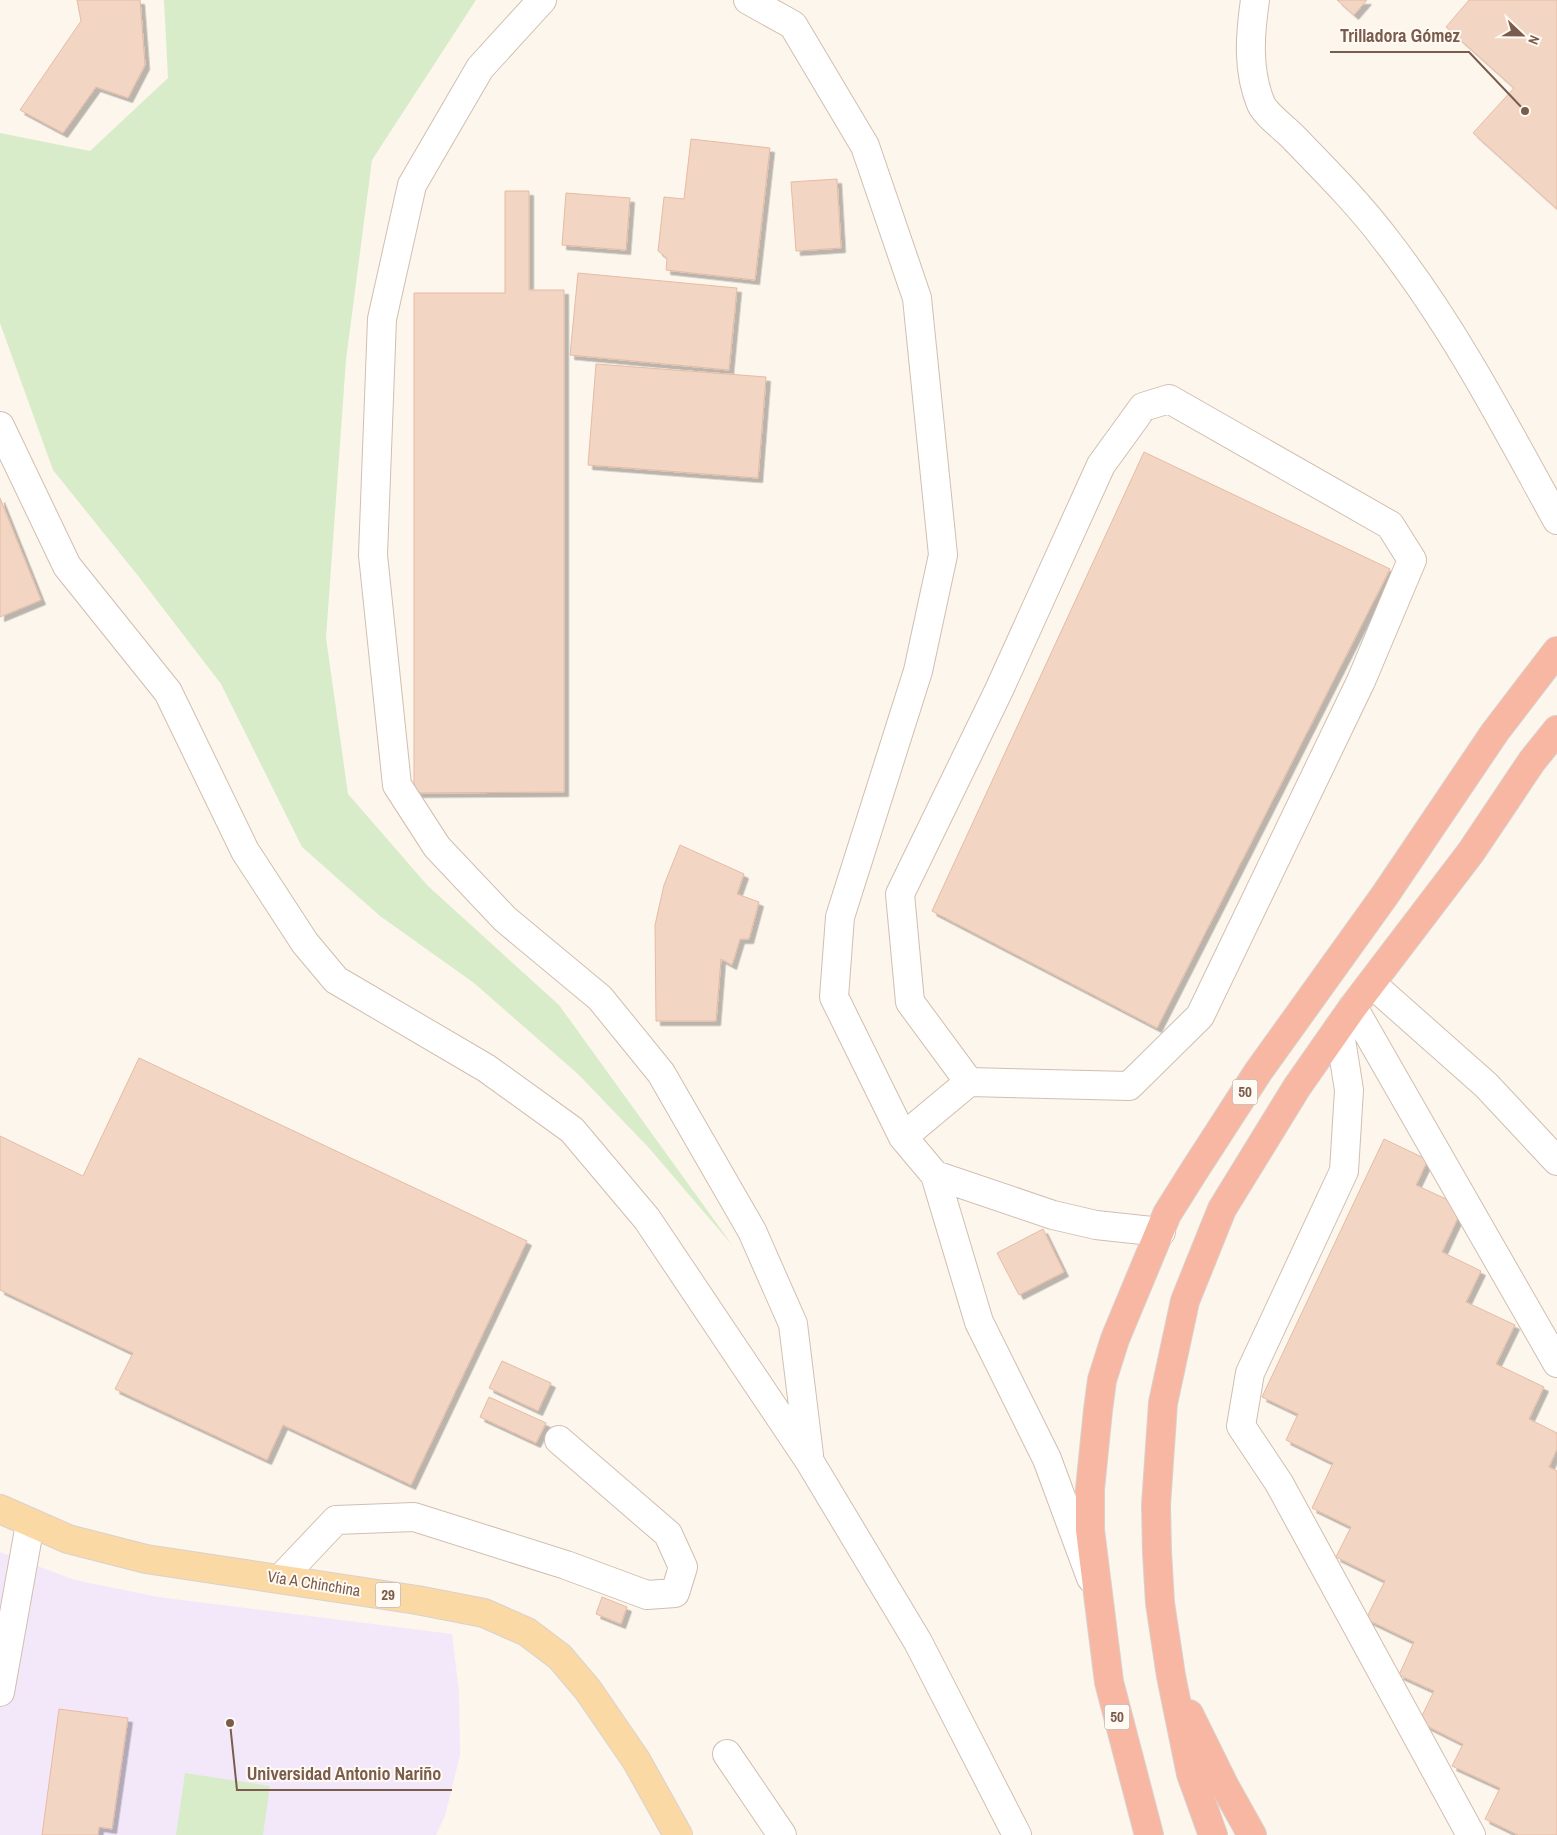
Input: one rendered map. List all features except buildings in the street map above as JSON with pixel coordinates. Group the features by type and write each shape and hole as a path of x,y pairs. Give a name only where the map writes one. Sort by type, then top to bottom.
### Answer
{"highway":[{"name":"50","path":"1149,1835 1109,1682 1090,1530 1090,1489 1102,1380 1115,1339 1167,1214 1258,1072 1380,902 1495,732 1557,651"},
{"name":"50","path":"1214,1835 1191,1774 1171,1676 1160,1603 1156,1505 1163,1404 1173,1349 1185,1301 1222,1209 1297,1087 1346,1017 1471,852 1532,761 1557,730"},
{"path":"1171,1676 1224,1785 1252,1835"}],"main road":[{"name":"Vía A Chinchina","path":"0,1508 30,1524 68,1539 146,1559 281,1578 484,1613 527,1632 560,1657 588,1690 636,1760 678,1835"}],"street":[{"path":"542,0 480,68 412,185 382,319 373,555 397,785 437,847 504,919 600,998 661,1073 752,1231 793,1324 810,1462"},
{"path":"748,0 793,25 865,146 917,298 943,556 918,671 840,918 834,997 903,1137 935,1174 979,1322 1047,1460 1097,1596"},
{"path":"1255,0 1249,44 1253,76 1262,106 1313,158 1385,237 1424,290 1457,340 1557,520"},
{"path":"903,1137 968,1082 1129,1086 1200,1016 1362,681 1412,560 1390,525 1169,399 1143,407 1101,466 999,690 900,894 910,1002 968,1082"},
{"path":"0,426 67,566 168,692 245,850 305,943 336,980 486,1068 572,1130 647,1219 810,1462 918,1642 1017,1835"},
{"path":"1372,984 1486,1085 1557,1162"},
{"path":"1346,1017 1557,1363"},
{"path":"1346,1017 1349,1090 1344,1171 1250,1373 1241,1426 1279,1484 1471,1835"},
{"path":"935,1174 1053,1216 1096,1225 1161,1232"},
{"path":"281,1578 336,1520 414,1517 566,1565 647,1595 675,1593 683,1567 668,1534 559,1440"},
{"path":"0,1692 30,1524"},
{"path":"727,1754 782,1835"}],"shaded area":[{"path":"0,1552 75,1580 158,1597 452,1634 459,1692 460,1755 445,1816 436,1835 0,1835"}],"green space":[{"path":"164,0 476,0 372,160 346,360 326,638 348,794 428,886 559,1005 733,1246 649,1148 579,1075 474,983 380,916 302,847 221,684 139,577 53,470 0,323 0,133 90,151 168,78"},
{"path":"185,1773 270,1786 263,1835 176,1835"}],"place":[{"name":"Trilladora Gómez","path":"1525,111"},
{"name":"Universidad Antonio Nariño","path":"230,1723"}]}
